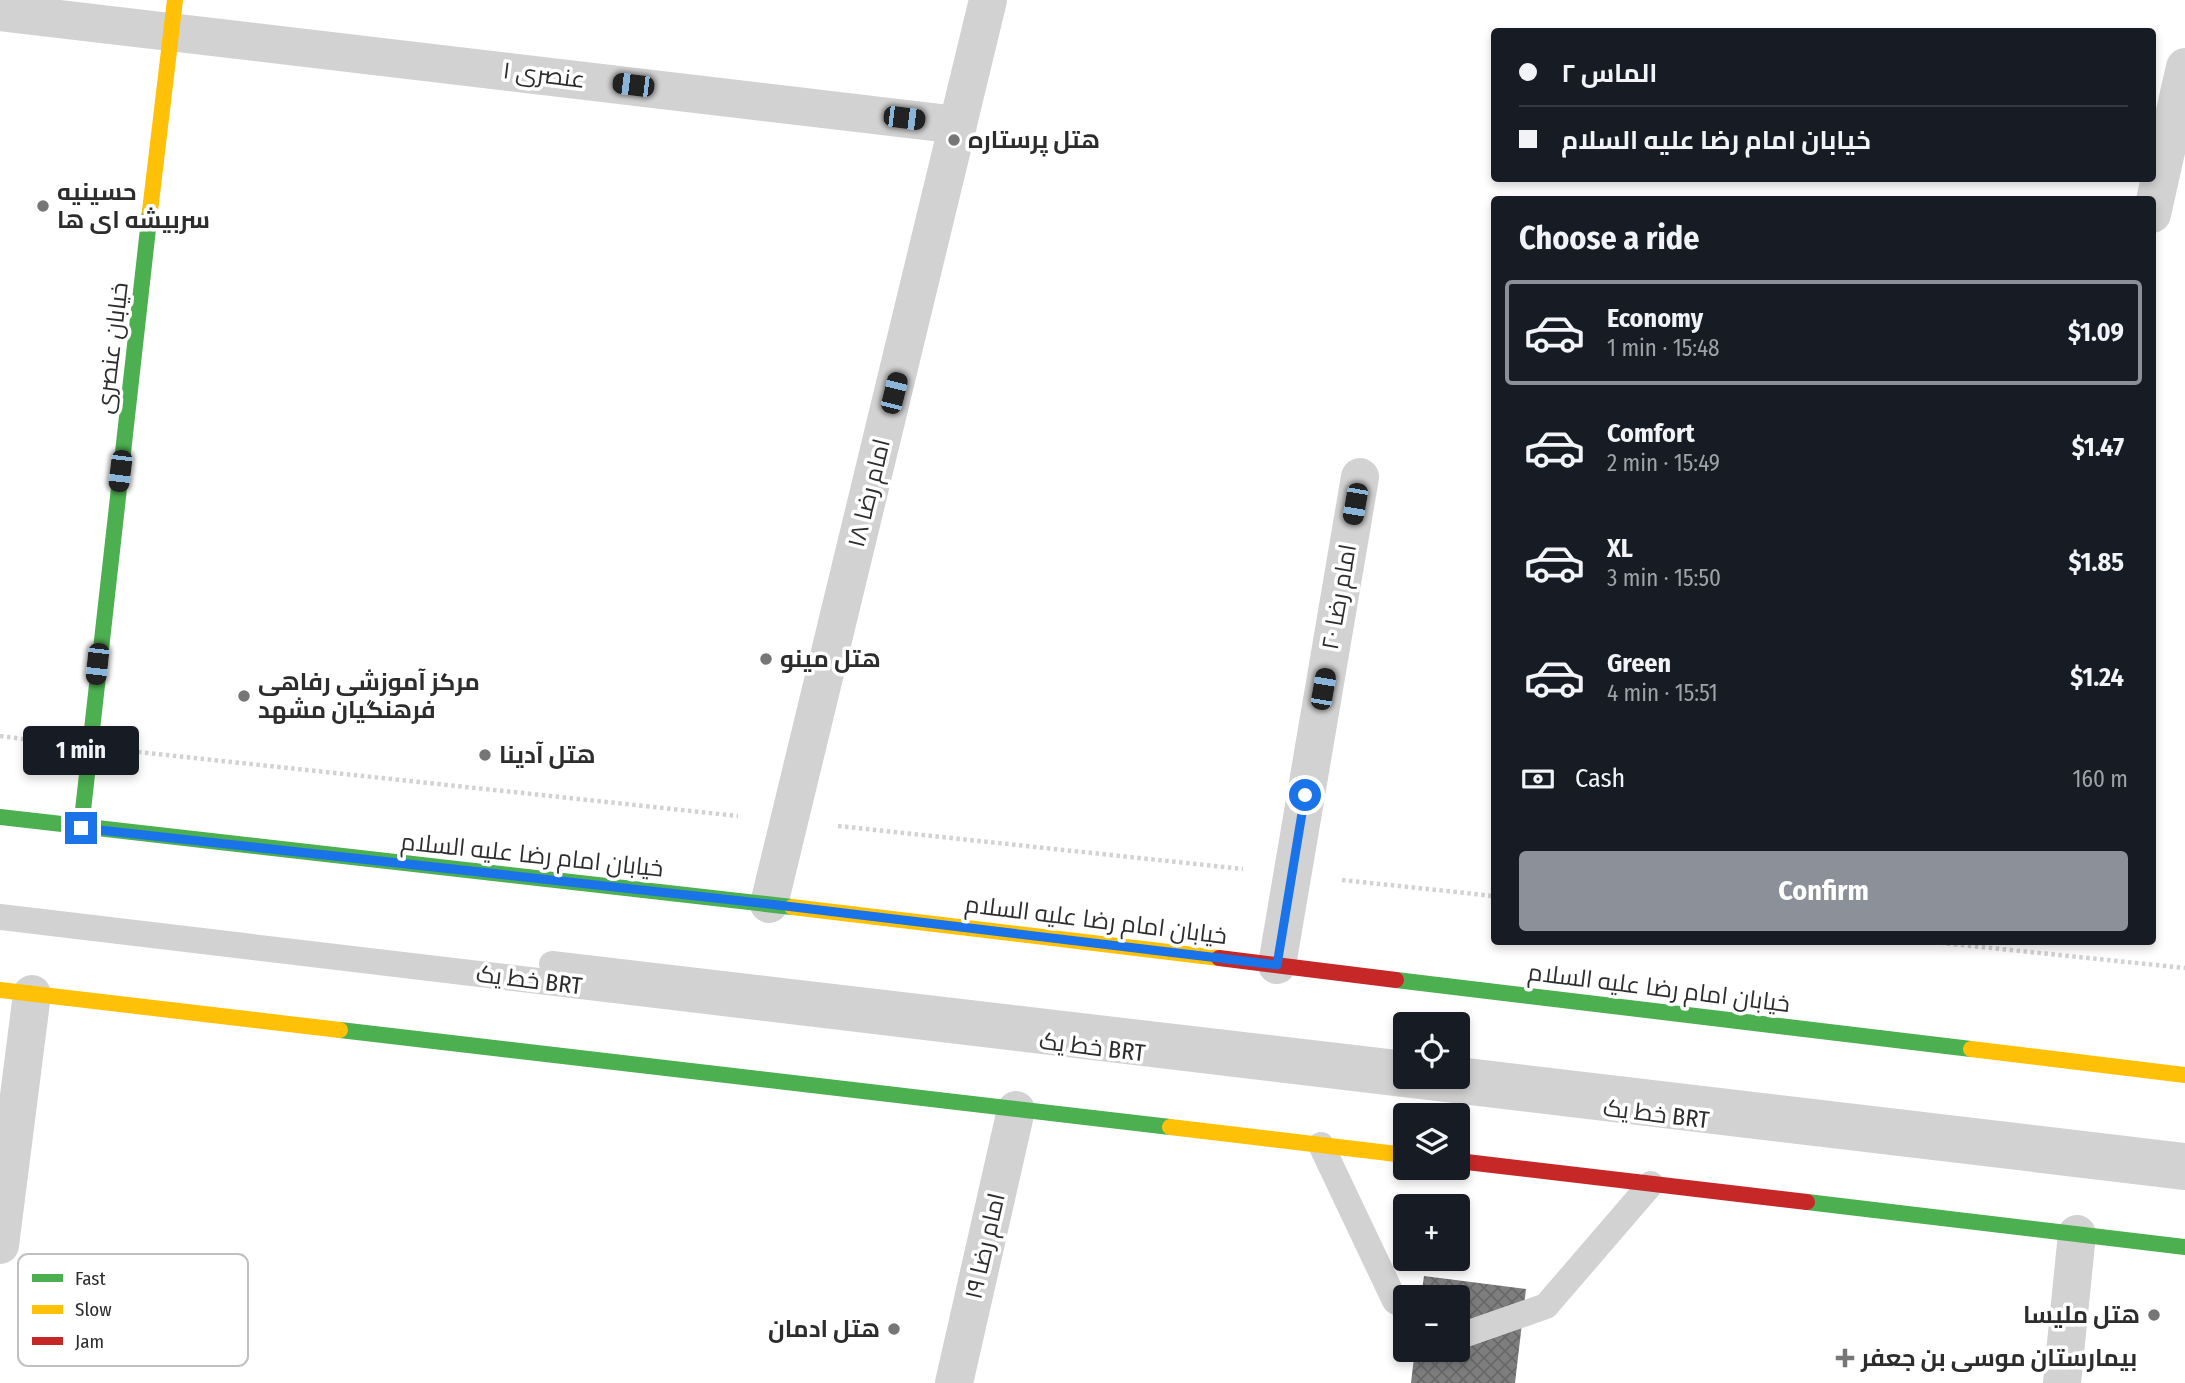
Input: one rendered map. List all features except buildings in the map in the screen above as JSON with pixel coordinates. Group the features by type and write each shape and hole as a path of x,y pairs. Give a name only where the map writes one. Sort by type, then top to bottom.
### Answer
{"main road":[{"name":"خیابان عنصری","path":"81,828 88,747 174,15"},
{"name":"خیابان امام رضا علیه السلام","path":"0,817 769,904 2185,1075"},
{"path":"16,992 1393,1154"},
{"path":"1470,1162 2185,1247"}],"street":[{"name":"امام رضا ۱۸","path":"769,904 988,0"},
{"name":"عنصری ۱","path":"0,12 174,15 958,125"},
{"path":"2156,196 2185,67"},
{"name":"امام رضا ۲۰","path":"1277,965 1360,477"},
{"path":"0,1245 16,992"},
{"name":"امام رضا ۱۹","path":"954,1383 1016,1110"},
{"path":"2062,1383 2077,1234"}],"lane":[{"name":"خط یک BRT","path":"0,899 1393,1063"},
{"name":"خط یک BRT","path":"0,917 2185,1177"},
{"name":"خط یک BRT","path":"1470,1071 2185,1156"},
{"path":"1321,1145 1393,1297"},
{"path":"1470,1334 1546,1306 1651,1184"}],"path":[{"path":"1962,945 2185,968"}],"traffic: fast":[{"path":"81,828 150,211"},
{"path":"0,817 792,907"},
{"path":"1396,980 1971,1049"},
{"path":"340,1030 1170,1127"},
{"path":"1807,1202 2185,1247"}],"traffic: slow":[{"path":"150,211 175,0"},
{"path":"792,907 1219,958"},
{"path":"0,990 340,1030"},
{"path":"1971,1049 2185,1075"},
{"path":"1170,1127 1393,1154"}],"traffic: jam":[{"path":"1219,958 1396,980"},
{"path":"1470,1162 1807,1202"}],"place":[{"name":"هتل پرستاره","path":"954,140"},
{"name":"حسینیه سربیشه ای ها","path":"43,206"},
{"name":"هتل مینو","path":"766,659"},
{"name":"مرکز آموزشی رفاهی فرهنگیان مشهد","path":"244,696"},
{"name":"هتل آدینا","path":"485,755"},
{"name":"هتل ملیسا","path":"2154,1315"},
{"name":"هتل ادمان","path":"894,1329"},
{"name":"بیمارستان موسی بن جعفر","path":"1845,1358"}],"route":[{"path":"81,828 769,904 1277,965 1305,795"}]}
